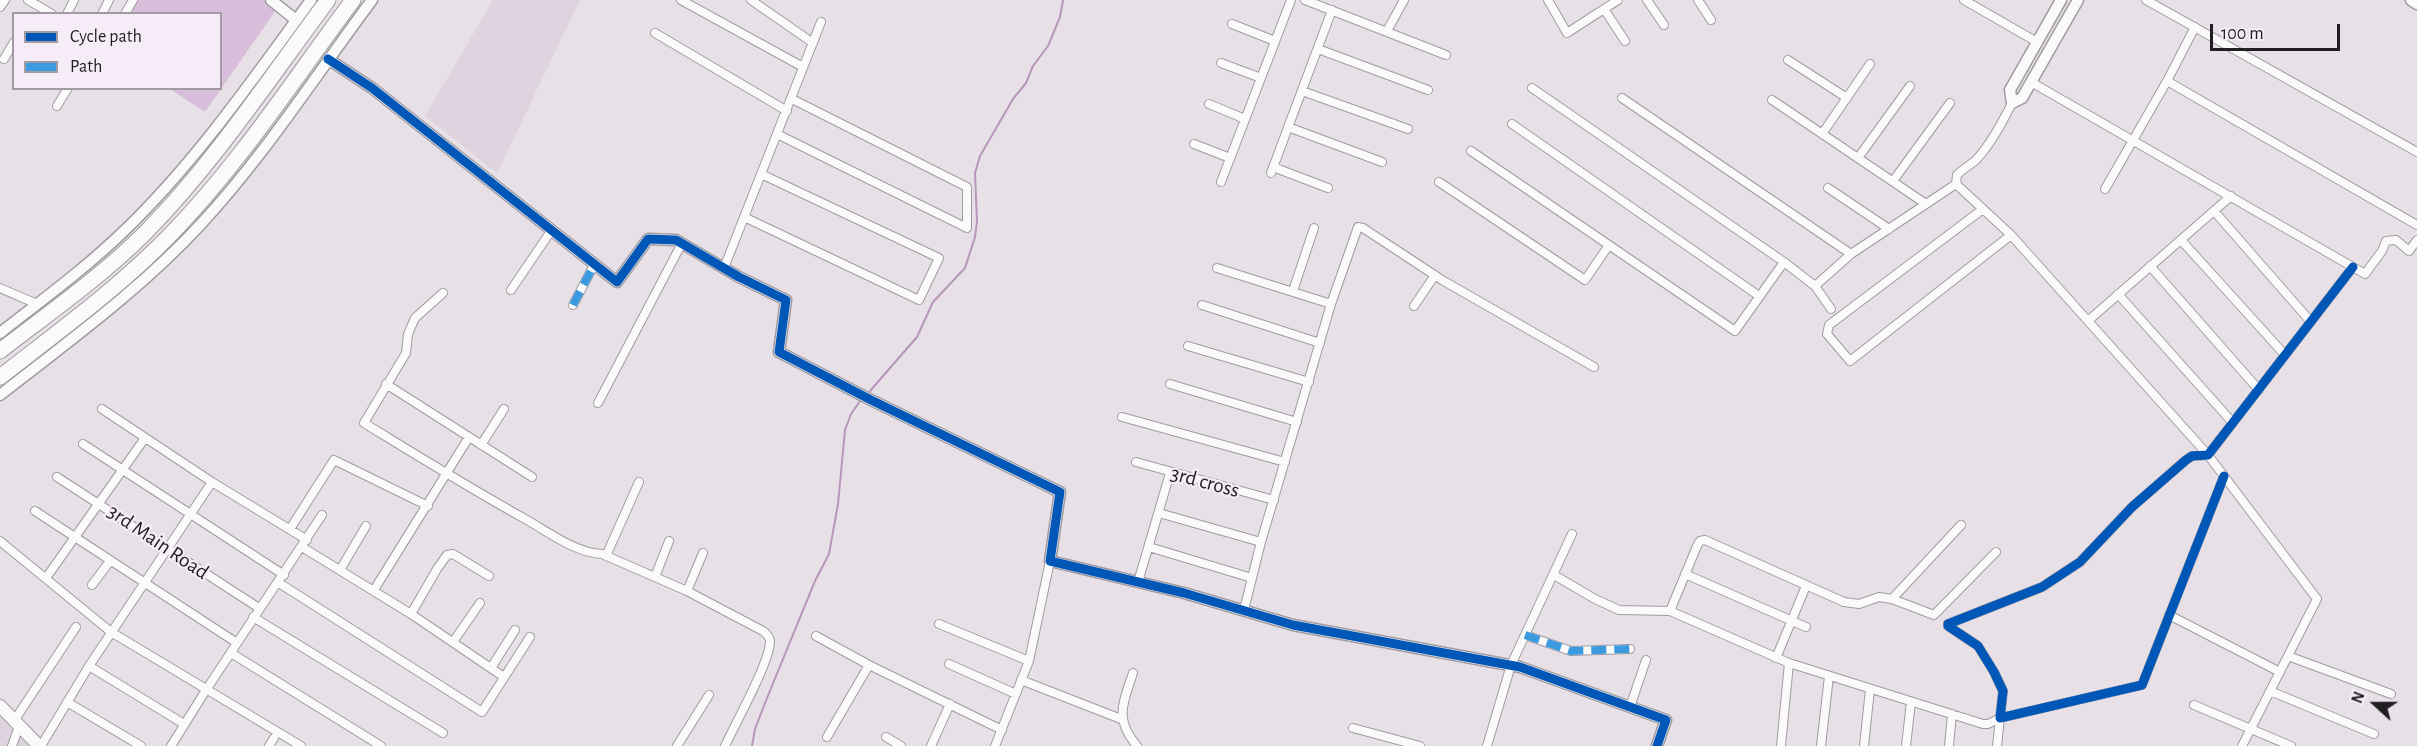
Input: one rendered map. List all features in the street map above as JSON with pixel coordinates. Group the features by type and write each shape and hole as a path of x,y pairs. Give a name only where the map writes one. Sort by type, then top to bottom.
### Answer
{"highway":[{"path":"0,351 144,234 201,171 328,0"},
{"path":"0,377 117,284 171,234 217,182 352,0"}],"main road":[{"path":"0,706 40,746"}],"street":[{"path":"0,7 5,0"},
{"path":"271,0 296,20"},
{"path":"0,333 91,261 154,202 214,128 311,0"},
{"path":"0,395 109,310 178,249 239,179 372,0"},
{"path":"681,0 803,67"},
{"path":"751,0 813,43"},
{"path":"1221,182 1291,0"},
{"path":"1305,0 1446,55"},
{"path":"1387,31 1404,0"},
{"path":"1548,0 1567,33 1618,0"},
{"path":"1647,0 1664,25"},
{"path":"1698,0 1711,20"},
{"path":"1964,0 2037,42"},
{"path":"2012,104 2010,90 2061,0"},
{"path":"1815,285 1851,254 1956,184 1958,175 1976,160 2000,127 2012,104 2022,98 2078,0"},
{"path":"2146,0 2417,152"},
{"path":"2411,0 2417,4"},
{"path":"33,1 49,12"},
{"path":"1604,9 1626,41"},
{"path":"1328,188 1272,170 1332,10"},
{"path":"724,268 821,22"},
{"path":"1232,24 1275,41"},
{"path":"2105,189 2168,81 2195,27"},
{"path":"655,33 787,111"},
{"path":"4,59 12,45"},
{"path":"1318,49 1428,90"},
{"path":"328,59 372,88 617,282 648,239 676,240 786,300 779,352 1060,492 1050,561 1029,661 995,746"},
{"path":"1788,60 1847,98"},
{"path":"1221,63 1261,78"},
{"path":"1822,134 1870,64"},
{"path":"2168,81 2417,225"},
{"path":"2031,82 2365,274 2382,251 2386,241 2396,240 2409,251 2417,240"},
{"path":"1858,158 1910,86"},
{"path":"1532,88 1784,262 1815,285 1831,309"},
{"path":"57,106 67,90"},
{"path":"1302,91 1408,129"},
{"path":"1622,98 1851,254"},
{"path":"777,134 967,228 967,187 792,99"},
{"path":"1772,100 1926,204"},
{"path":"1893,182 1950,103"},
{"path":"1209,104 1245,118"},
{"path":"1512,124 1760,296"},
{"path":"1288,127 1382,162"},
{"path":"1194,144 1230,158"},
{"path":"1471,151 1735,331 1784,262"},
{"path":"744,218 919,300 939,258 761,174"},
{"path":"1439,182 1585,280 1609,245"},
{"path":"1956,184 2011,235 2208,455 2317,599 2242,746"},
{"path":"1828,188 1889,229"},
{"path":"2089,320 2231,196"},
{"path":"1983,209 1829,325 1827,334 1847,361 1852,360 2011,235"},
{"path":"2214,211 2311,322"},
{"path":"1244,610 1261,542 1331,304 1358,227 1435,275 1594,367"},
{"path":"1293,291 1314,228"},
{"path":"511,290 551,231"},
{"path":"2181,240 2285,355"},
{"path":"598,403 682,243"},
{"path":"573,305 594,265"},
{"path":"2150,266 2259,390"},
{"path":"1997,746 2003,691 1978,646 1958,634 1948,624 2042,587 2080,562 2132,507 2186,460 2192,456 2208,455 2354,267"},
{"path":"1217,268 1331,304"},
{"path":"1414,306 1435,275"},
{"path":"0,288 37,303"},
{"path":"443,293 415,318 408,334 406,353 364,423 446,475 560,539 687,591 769,636 770,643 761,668 725,746"},
{"path":"2118,294 2233,423"},
{"path":"1202,305 1320,343"},
{"path":"1188,346 1309,382"},
{"path":"387,384 532,477"},
{"path":"1170,384 1297,422"},
{"path":"481,445 504,409"},
{"path":"102,410 212,482 290,529 304,543 340,570 411,614 504,677"},
{"path":"1122,417 1285,462"},
{"path":"374,590 469,437"},
{"path":"46,578 145,438"},
{"path":"83,444 124,468 281,579 482,712 530,637"},
{"path":"290,529 334,460 428,506"},
{"name":"3rd cross","path":"1136,462 1274,500"},
{"path":"1138,582 1170,472"},
{"path":"1554,575 1619,610 1670,611 1789,663 1988,724 2000,717 2139,688 2142,685 2224,476"},
{"name":"3rd Main Road","path":"57,477 99,502 166,549 259,608"},
{"path":"40,746 111,632 212,482"},
{"path":"606,556 639,482"},
{"path":"35,511 237,643"},
{"path":"1159,513 1261,542"},
{"path":"171,746 259,608 322,516"},
{"path":"1892,600 1961,525"},
{"path":"340,570 366,526"},
{"path":"1487,746 1511,665 1572,534"},
{"path":"1670,611 1697,546 1700,541 1705,540 1844,602 1859,604 1880,597 1934,615 1996,552"},
{"path":"0,541 111,632 301,746"},
{"path":"655,577 669,541"},
{"path":"1149,547 1252,578"},
{"path":"687,591 703,552"},
{"path":"411,614 447,555 453,555 489,576"},
{"path":"92,585 110,561"},
{"path":"1050,561 1138,582 1293,625 1511,665 1666,720 1657,746"},
{"path":"1685,574 1806,627"},
{"path":"1776,658 1806,586"},
{"path":"453,642 480,603"},
{"path":"2169,615 2280,672"},
{"path":"254,617 443,733"},
{"path":"939,624 1029,661"},
{"path":"12,746 16,724 76,627"},
{"path":"491,668 515,630"},
{"path":"1525,635 1571,651 1630,649"},
{"path":"816,636 869,665 1002,730"},
{"path":"231,652 381,746"},
{"path":"2288,656 2391,694"},
{"path":"1630,707 1646,660"},
{"path":"1781,746 1789,663"},
{"path":"949,664 1016,694"},
{"path":"827,737 869,665"},
{"path":"89,666 184,724"},
{"path":"1133,673 1122,704 1121,718 1129,737 1137,746"},
{"path":"1821,746 1829,676"},
{"path":"1021,680 1121,718"},
{"path":"1864,746 1870,689"},
{"path":"2270,691 2374,734"},
{"path":"677,746 709,695"},
{"path":"67,702 141,746"},
{"path":"1906,746 1911,702"},
{"path":"931,746 950,704"},
{"path":"2194,705 2291,746"},
{"path":"1949,746 1952,714"},
{"path":"1353,728 1417,746"},
{"path":"886,737 901,746"}],"shaded area":[{"path":"138,0 263,0 276,10 222,88 222,12 132,12"},
{"path":"493,0 580,0 497,173 425,116"},
{"path":"172,90 220,90 205,112"},
{"path":"0,716 21,738 30,746 0,746"}],"waterway":[{"path":"870,391 917,337 933,302 965,268 975,237 977,221 975,173 980,156 1013,99 1026,83 1033,66 1048,46 1060,17 1063,0"},
{"path":"752,746 755,729 767,698 815,581 829,554 838,504 845,430 851,414 860,401"}],"marked path":[{"path":"573,305 594,265"},
{"path":"1525,635 1571,651 1630,649"}],"cycle path":[{"path":"328,59 372,88 617,282 648,239 676,240 739,277 786,300 779,352 871,400 1060,492 1050,561 1184,593 1293,625 1520,667 1666,720 1657,746"},
{"path":"2224,476 2142,685 2000,718 2003,691 1994,672 1978,646 1948,624 2042,587 2080,562 2132,507 2186,460 2192,456 2208,455 2353,267"}]}
